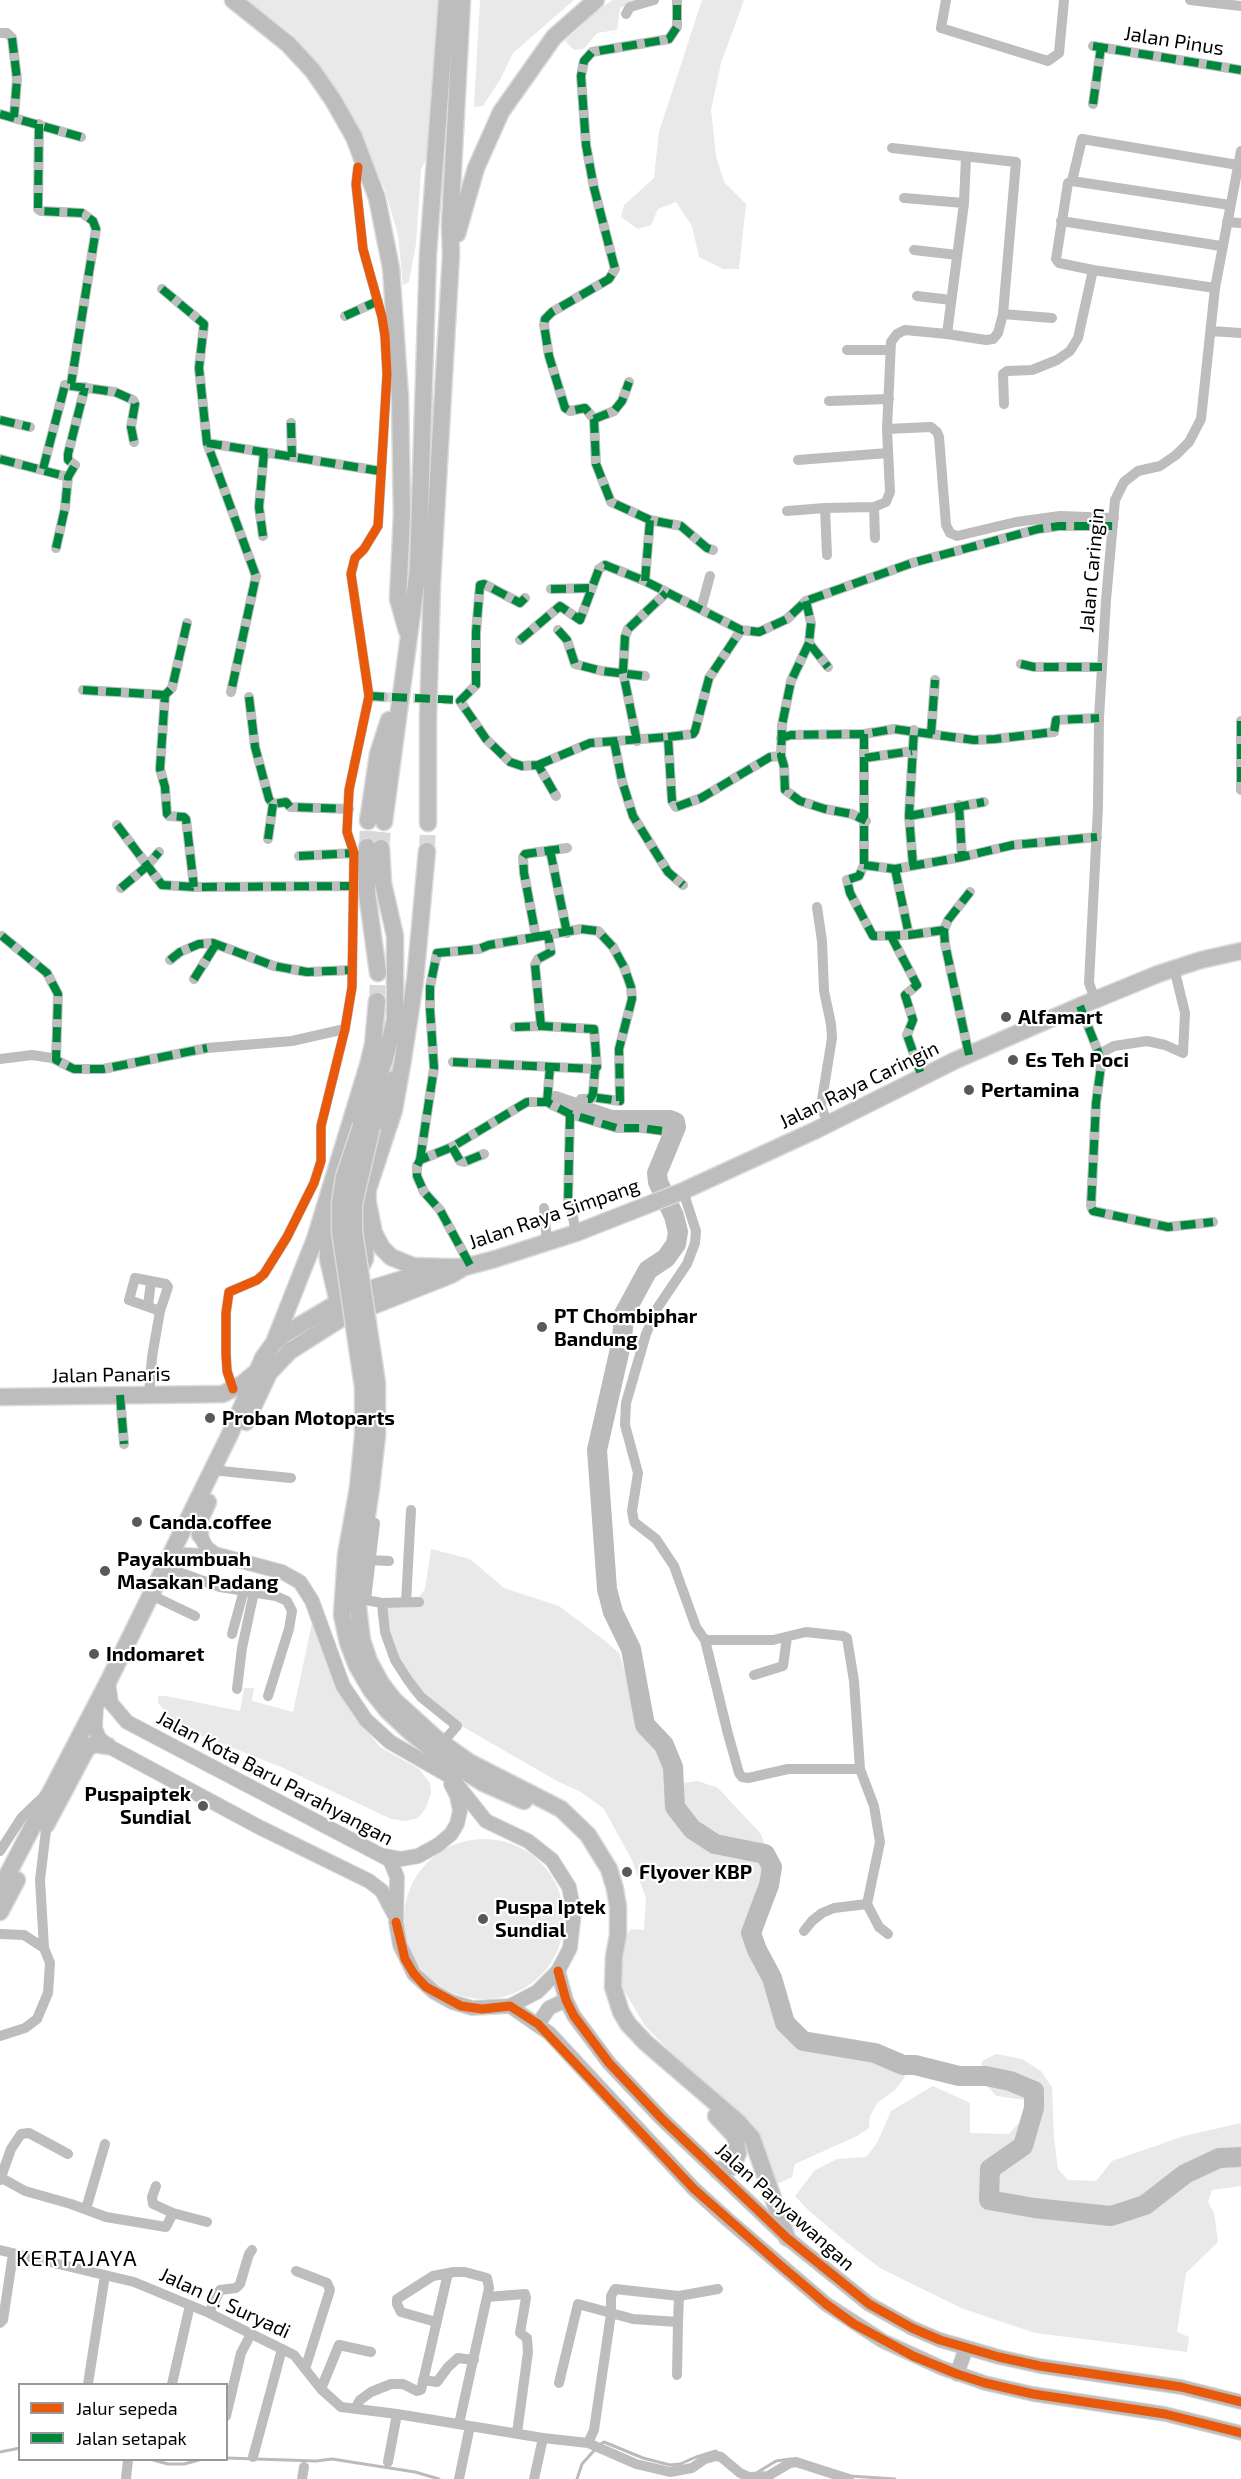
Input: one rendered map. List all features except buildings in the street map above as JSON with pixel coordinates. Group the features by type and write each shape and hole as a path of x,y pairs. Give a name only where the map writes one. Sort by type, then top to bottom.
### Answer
{"highway":[{"path":"233,0 288,44 313,71 354,137 377,198 387,241 392,280 400,398 402,515 398,599 409,641"},
{"path":"376,821 378,754 387,723 404,686 418,569 428,254 447,0"},
{"path":"428,823 432,583 451,255 450,225 462,0"},
{"path":"451,255 476,168 501,112 548,44 596,0"},
{"path":"367,849 368,893 378,973"},
{"path":"367,849 383,883 395,936 395,1020 367,1126 354,1204 354,1232 376,1383 377,1436 346,1555 342,1616 348,1643 357,1666 371,1690 387,1710 444,1759 483,1783 519,1798 560,1821 583,1843 600,1874 609,1905 610,1924 605,1994 610,2009 628,2042 724,2123 735,2136 738,2144 736,2162 729,2169 717,2170"},
{"path":"328,1259 335,1267 349,1272 362,1265 366,1249 367,1198 394,1110 415,981 427,851"},
{"name":"Jalan Raya Caringin","path":"657,1202 828,1124 969,1055 1087,1003 1174,968 1241,951"},
{"path":"0,1890 165,1567 235,1422 255,1372 273,1344 315,1239 371,1055 377,1001"},
{"path":"367,1126 403,1059"},
{"path":"330,1188 326,1232 328,1259 339,1310"},
{"path":"367,1198 374,1233 391,1290"},
{"name":"Jalan Raya Simpang","path":"339,1310 391,1290 576,1233 657,1202"},
{"path":"374,1233 381,1248 391,1257 414,1266 458,1269"},
{"path":"273,1344 300,1324 339,1310"},
{"path":"200,1535 200,1519 269,1373 290,1351 339,1310"},
{"path":"235,1422 233,1403 228,1392 255,1372"},
{"name":"Jalan Panaris","path":"0,1397 228,1392"},
{"path":"364,1488 356,1590 362,1640 369,1661 387,1691 442,1743 470,1762 561,1809 575,1821 594,1844 609,1869 618,1907 613,1987 621,2012 628,2024 646,2043 738,2122 752,2138 787,2238"},
{"path":"0,1912 87,1748 95,1744 108,1746"}],"main road":[{"path":"200,1535 211,1552 287,1574 303,1586 315,1608 339,1678 351,1701 384,1738 426,1761 442,1773 452,1785 459,1806 457,1824 445,1840 418,1856 401,1859 381,1854"},
{"path":"165,1567 177,1558 192,1554 252,1564"},
{"name":"Jalan Kota Baru Parahyangan","path":"108,1682 111,1703 127,1722 390,1860 396,1871 396,1922"},
{"path":"98,1701 94,1717 95,1728 99,1738 108,1746"},
{"name":"Jalan Kota Baru Parahyangan","path":"108,1746 259,1827 369,1881 385,1895 396,1922 405,1959 420,1981 434,1992 452,2002 472,2008 510,2006 537,1992 558,1971 570,1948 575,1923 569,1887 559,1869 544,1852 528,1841 486,1821 454,1781 426,1761"},
{"name":"Jalan Panyawangan","path":"558,1971 566,2000 585,2032 609,2063 662,2119 787,2238 869,2304 912,2328 966,2348 1040,2366 1181,2388 1241,2402"},
{"path":"538,2024 549,2008 566,2000"},
{"path":"510,2006 538,2024 694,2188 818,2297 883,2341 957,2374 1033,2394 1165,2414 1241,2433"},
{"path":"957,2374 966,2348"}],"street":[{"path":"626,14 630,7 654,0"},
{"path":"676,0 677,27 669,39 592,52 584,61 581,76 586,145 594,188 615,269 609,279 552,312 545,319 544,325 549,356 565,408 570,411 585,408 594,420 596,464 611,502 616,507 650,520 681,526 707,548 713,550"},
{"path":"946,0 941,28 1048,61 1059,53 1064,0"},
{"path":"1190,0 1241,6"},
{"path":"0,33 7,33 12,38 17,79 14,117"},
{"name":"Jalan Pinus","path":"1093,104 1097,47 1241,70"},
{"path":"0,114 81,137"},
{"path":"39,124 38,209 82,213 93,220 96,229 70,384"},
{"path":"1215,288 1059,263 1056,260 1068,183 1072,181 1082,139 1238,165"},
{"path":"787,511 874,507 886,502 890,492 887,429 890,350 891,342 897,334 905,330 993,339 998,333 1003,314 1016,162 892,148"},
{"name":"Jalan Caringin","path":"1087,1003 1097,837 1099,718 1115,500 1124,482 1138,471 1160,466 1176,455 1196,431 1201,418 1221,246 1241,152"},
{"path":"947,334 963,203 966,157"},
{"path":"358,167 356,184 363,249 385,336 387,374 378,526 364,549 355,558 351,574 369,696 349,790 347,832 367,849"},
{"path":"1072,181 1230,205"},
{"path":"904,198 963,203"},
{"path":"1061,221 1221,246"},
{"path":"1227,222 1241,223"},
{"path":"914,250 957,255"},
{"path":"1004,404 1004,374 1007,370 1032,370 1057,360 1070,351 1078,338 1093,270"},
{"path":"162,289 204,324 199,368 207,443 256,576 231,692"},
{"path":"917,296 951,300"},
{"path":"345,316 378,301"},
{"path":"1003,314 1052,318"},
{"path":"1211,331 1241,333"},
{"path":"847,350 890,350"},
{"path":"594,420 614,411 622,400 629,382"},
{"path":"43,469 64,386 70,384 115,392 135,402 131,427 134,442"},
{"path":"56,548 69,477 75,465 68,460 68,454 85,387"},
{"path":"829,401 889,399"},
{"path":"0,420 30,427"},
{"path":"291,423 292,457"},
{"path":"887,429 931,428 937,432 946,525 950,533 964,535 1016,522 1060,516 1113,522"},
{"path":"207,443 380,471"},
{"path":"263,536 259,507 264,453"},
{"path":"798,460 888,453"},
{"path":"0,459 69,477"},
{"path":"874,507 875,537"},
{"path":"825,508 826,555"},
{"path":"645,581 650,520"},
{"path":"520,640 560,606 580,620 599,569 605,565 645,581 741,630 759,632 787,619 806,601 912,563 1038,529 1113,522"},
{"path":"964,535 967,548"},
{"path":"701,609 710,576"},
{"path":"521,600 491,589 484,584 479,588 476,684 460,701 486,739 510,762 522,766 538,765 566,754 580,745 693,734 709,678 741,630"},
{"path":"551,589 592,588"},
{"path":"637,741 623,672 625,637 628,629 666,593"},
{"path":"806,601 811,622 809,643 791,681 781,738 784,784 790,795 800,801 852,814 866,821"},
{"path":"187,624 172,688 165,695 160,769 165,787 167,814 186,819 194,887"},
{"path":"558,630 567,640 574,663 602,671 645,676"},
{"path":"809,643 828,667"},
{"path":"1021,664 1034,667 1102,667"},
{"path":"931,734 935,680"},
{"path":"83,690 165,695"},
{"path":"369,696 383,697"},
{"path":"249,697 255,747 267,793 273,804 268,839"},
{"path":"781,738 798,735 864,734 894,729 974,740 1054,732 1056,720 1099,718"},
{"path":"1241,721 1241,790"},
{"path":"913,865 909,816 914,730"},
{"path":"864,734 866,821 864,866 859,876 847,880 850,893 873,936 909,935 944,930"},
{"path":"668,736 672,801 676,807 701,798 770,757 781,756"},
{"path":"614,741 622,781 633,816 668,872 683,885"},
{"path":"865,758 912,751"},
{"path":"538,765 556,796"},
{"path":"273,804 286,802 290,807 349,809"},
{"path":"909,816 984,802"},
{"path":"959,805 962,857"},
{"path":"117,825 146,867 162,885 194,887 353,886"},
{"path":"864,866 895,868 962,857 1013,845 1097,837"},
{"path":"536,937 522,861 525,854 567,848"},
{"path":"299,856 367,849"},
{"path":"228,1392 226,1313 229,1292 257,1280 264,1274 287,1237 321,1161 321,1126 345,1029 352,987 353,886 367,849"},
{"path":"550,850 567,933"},
{"path":"121,888 146,867 159,852"},
{"path":"895,868 909,935"},
{"path":"969,1055 944,930 948,920 970,892"},
{"path":"817,907 832,1038 821,1106 828,1124"},
{"path":"458,1269 440,1210 424,1192 417,1176 434,1068 430,987 437,953 480,949 489,945 581,929 600,933 619,957 631,987 631,1006 619,1049 620,1101 586,1098 597,1066 594,1029 515,1027"},
{"path":"2,936 47,973 58,994 56,1060"},
{"path":"541,1026 535,965 538,959 551,952 549,936"},
{"path":"891,936 917,985 905,995 913,1020 907,1035 922,1077"},
{"path":"170,960 180,952 199,944 216,944 274,966 307,972 352,970"},
{"path":"194,979 216,944"},
{"path":"1099,1054 1114,1046 1147,1041 1165,1045 1183,1053 1185,1013 1174,968"},
{"path":"1087,1003 1101,1066 1096,1103 1091,1206 1093,1211 1168,1227 1213,1222"},
{"path":"0,1059 32,1055 56,1060 74,1069 103,1069 207,1047 292,1041 345,1029"},
{"path":"453,1062 595,1069"},
{"path":"547,1102 550,1067"},
{"path":"420,1160 452,1147 527,1102 547,1102 570,1114 617,1128 664,1131"},
{"path":"570,1114 568,1202 572,1207 576,1233"},
{"path":"452,1147 460,1161 464,1162 484,1154"},
{"path":"679,1193 696,1232 695,1243 687,1264 658,1307 646,1334 626,1403 625,1425 638,1473 632,1511 634,1522 656,1539 674,1566 696,1628 705,1640 728,1734 742,1777 748,1778 788,1769 860,1769"},
{"path":"544,1208 547,1242"},
{"path":"149,1395 152,1358 160,1311 168,1285 135,1278 128,1298 130,1302 160,1311"},
{"path":"148,1306 151,1281"},
{"path":"120,1395 124,1444"},
{"path":"221,1471 291,1478"},
{"path":"406,1602 411,1510"},
{"path":"375,1523 366,1600 382,1604 419,1602"},
{"path":"370,1560 389,1561"},
{"path":"165,1567 220,1587 283,1599 292,1611 283,1654 268,1696"},
{"path":"232,1634 249,1591"},
{"path":"237,1689 249,1591"},
{"path":"151,1595 195,1616"},
{"path":"382,1604 385,1632 395,1660 421,1697 457,1726 442,1743"},
{"path":"705,1640 773,1640 806,1632 843,1635 847,1638 854,1681 860,1769 874,1806 880,1842 867,1904 879,1927 888,1934"},
{"path":"754,1675 783,1666 788,1637"},
{"path":"0,1851 21,1817 52,1789"},
{"path":"0,2036 25,2028 38,2019 49,1989 50,1963 44,1948 40,1871 47,1822"},
{"path":"804,1931 812,1921 828,1911 867,1904"},
{"path":"0,1934 24,1935 44,1948"},
{"path":"68,2154 24,2133 15,2141 0,2178 25,2191 117,2220 164,2227 173,2213"},
{"path":"86,2209 105,2144"},
{"path":"156,2186 152,2197 153,2204 173,2213 207,2222"},
{"name":"Jalan U. Suryadi","path":"0,2250 149,2287 209,2313 294,2355 338,2406 590,2444 636,2464 664,2471 691,2473 705,2458 716,2456 721,2457 740,2473 749,2477 768,2476 790,2463 796,2463 835,2478"},
{"path":"209,2313 220,2290 236,2288 240,2284 252,2250"},
{"path":"0,2323 3,2320 13,2254"},
{"path":"296,2271 327,2283 330,2290 305,2369"},
{"path":"436,2322 401,2312 397,2304 398,2299 433,2276 465,2272 488,2278 489,2288 464,2425 459,2479"},
{"path":"354,2409 360,2400 371,2392 395,2383 403,2384 419,2392 422,2389 448,2273"},
{"path":"88,2383 105,2275"},
{"path":"590,2444 611,2314 611,2296 615,2289 680,2296 718,2289"},
{"path":"487,2297 519,2294 526,2296 520,2332 528,2341 528,2352 517,2433"},
{"path":"677,2374 680,2296"},
{"path":"172,2383 190,2305"},
{"path":"559,2384 578,2305 643,2320 678,2322"},
{"path":"228,2408 242,2353 251,2334"},
{"path":"321,2389 339,2345 371,2352"},
{"path":"253,2457 282,2349"},
{"path":"423,2380 437,2382 458,2358 474,2361"},
{"path":"388,2462 397,2414"},
{"path":"534,2479 543,2438"},
{"path":"126,2479 129,2461"},
{"path":"302,2479 304,2467"},
{"path":"835,2478 849,2479"}],"shaded area":[{"path":"244,0 440,0 430,150 421,170 416,244 409,282 403,285 398,235 385,190 355,122 326,74 292,34"},
{"path":"480,0 574,0 513,53 500,80 483,106 474,107"},
{"path":"613,0 649,0 620,8 617,30 597,33 584,49 574,50 565,41 602,7"},
{"path":"702,0 744,0 721,63 711,110 716,156 724,182 746,204 739,269 723,269 699,257 692,226 676,202 658,209 651,225 638,229 621,217 624,205 654,178 659,132"},
{"path":"431,1549 470,1559 504,1588 559,1606 604,1640 619,1653 644,1730 659,1746 667,1766 669,1792 683,1783 698,1781 718,1788 761,1834 765,1845 775,1857 776,1880 759,1923 759,1940 774,1972 787,2017 802,2033 867,2042 892,2054 905,2077 894,2091 877,2103 870,2116 869,2128 857,2136 795,2164 792,2177 777,2184 758,2163 726,2107 645,2026 625,1992 616,1970 619,1946 631,1929 644,1930 646,1898 632,1860 604,1809 581,1792 557,1781 427,1706 410,1693 391,1662 377,1612 379,1604 419,1597 425,1589"},
{"path":"312,1623 328,1667 354,1715 380,1747 419,1769 430,1783 431,1793 426,1808 418,1818 406,1821 391,1819 281,1767 177,1726 158,1703 158,1696 166,1696 240,1711 244,1688 254,1688 252,1701 293,1712"},
{"path":"484,1839 500,1840 515,1845 529,1852 541,1862 551,1874 558,1888 563,1903 563,1935 558,1950 551,1964 541,1976 529,1986 515,1993 500,1998 484,1999 468,1998 453,1993 439,1986 427,1976 417,1964 410,1950 405,1935 404,1919 405,1903 410,1888 417,1874 427,1862 439,1852 453,1845 468,1840"},
{"path":"996,2054 1022,2059 1041,2071 1052,2087 1058,2169 1068,2180 1096,2181 1112,2161 1184,2136 1241,2123 1241,2186 1212,2190 1208,2202 1214,2213 1218,2242 1186,2273 1177,2332 1189,2337 1187,2352 1035,2333 961,2308 880,2268 841,2238 795,2196 815,2170 837,2159 866,2157 877,2143 891,2111 933,2086 970,2103 970,2133 1009,2134 1028,2112 1025,2100 996,2096 980,2077 982,2061"}],"waterway":[{"path":"555,1101 611,1120 670,1120 675,1122 676,1127 657,1173 658,1182 674,1216 678,1232 676,1244 666,1258 648,1270 624,1314 622,1340 597,1450 607,1589 613,1612 631,1649 645,1725 664,1745 673,1767 675,1807 692,1829 715,1844 765,1854 772,1867 769,1885 751,1933 772,1978 785,2023 803,2041 875,2053 903,2065 915,2065 959,2076 986,2076 1010,2081 1034,2091 1034,2108 1023,2146 990,2169 989,2200 1034,2208 1111,2216 1145,2205 1185,2174 1219,2158 1241,2157"},
{"path":"577,2479 582,2464 604,2442 643,2458 670,2465 680,2464 716,2451"},
{"path":"0,2452 18,2448"},
{"path":"228,2458 316,2461 332,2459 415,2472 439,2479"},
{"path":"758,2472 776,2461 790,2459"},
{"path":"157,2461 168,2464 195,2461"},
{"path":"850,2476 895,2479"}],"tunnel":[{"path":"383,697 461,700"},
{"path":"367,847 368,821"},
{"path":"381,848 384,822"},
{"path":"427,851 428,823"},
{"path":"377,1001 378,973"}],"marked path":[{"path":"650,520 611,502 596,464 594,419 585,408 570,411 565,408 549,356 544,325 545,319 552,312 609,279 615,269 594,188 586,145 581,76 584,61 592,52 669,39 677,27 677,0"},
{"path":"12,38 17,79 14,117"},
{"path":"1093,46 1241,70"},
{"path":"1093,104 1101,47"},
{"path":"0,114 81,137"},
{"path":"39,124 38,209 82,213 93,221 96,229 71,384"},
{"path":"162,289 204,324 199,368 207,443 256,576 231,692"},
{"path":"345,316 378,301"},
{"path":"594,419 614,411 622,401 629,382"},
{"path":"43,469 65,385 115,392 133,400 135,404 131,427 134,442"},
{"path":"56,548 65,508 68,477 75,465 68,460 68,454 85,387"},
{"path":"0,420 30,427"},
{"path":"291,423 292,457"},
{"path":"207,443 380,471"},
{"path":"263,536 259,507 264,453"},
{"path":"0,459 68,477"},
{"path":"645,581 650,520 681,526 707,548 713,550"},
{"path":"520,640 560,606 580,620 599,569 605,565 645,581 741,630 759,632 787,619 806,601 912,563 1038,529 1059,526 1113,526"},
{"path":"525,598 520,603 484,584 480,585 476,632 476,685 460,701 486,739 510,762 522,766 538,765 556,796"},
{"path":"551,589 592,588"},
{"path":"637,741 623,672 625,637 628,629 666,593"},
{"path":"806,601 811,623 809,643 828,667"},
{"path":"187,623 172,688 165,695 160,769 165,787 167,814 186,819 194,887"},
{"path":"558,630 567,640 575,664 602,671 645,676"},
{"path":"668,737 693,734 709,678 741,630"},
{"path":"809,643 791,681 782,725 781,756 784,766 785,790 800,801 852,814 866,821"},
{"path":"1021,664 1034,667 1102,667"},
{"path":"931,734 935,680"},
{"path":"83,690 165,695"},
{"path":"369,696 461,700"},
{"path":"249,697 255,747 269,799 273,804 286,802 290,807 349,809"},
{"path":"781,738 791,735 864,734 894,729 974,740 995,739 1054,732 1056,720 1099,718"},
{"path":"1241,721 1241,790"},
{"path":"913,865 909,816 914,730"},
{"path":"864,734 864,865 859,876 847,880 850,893 873,936 909,935 944,930"},
{"path":"538,765 590,743 668,737 672,801 676,807 701,798 770,757 781,756"},
{"path":"614,741 622,781 633,816 668,872 683,885"},
{"path":"865,758 912,751"},
{"path":"909,816 984,802"},
{"path":"268,839 273,804"},
{"path":"959,805 962,857"},
{"path":"117,825 162,885 194,887 353,886"},
{"path":"864,865 895,869 1013,845 1097,837"},
{"path":"420,1160 434,1068 430,987 437,953 479,949 489,945 536,937 523,857 525,854 567,848"},
{"path":"550,850 567,933"},
{"path":"121,888 146,867 159,852"},
{"path":"299,856 354,853"},
{"path":"895,869 909,935"},
{"path":"969,1055 944,930 948,920 970,892"},
{"path":"536,937 581,929 598,931 613,947 624,967 631,987 632,999 619,1049 620,1101 591,1097"},
{"path":"541,1026 535,965 538,959 551,952 548,935"},
{"path":"2,936 47,973 58,994 56,1060 74,1069 103,1069 207,1048"},
{"path":"891,936 917,985 905,995 913,1020 907,1035 922,1077"},
{"path":"170,960 180,952 199,944 213,943 274,966 307,972 352,970"},
{"path":"194,979 216,944"},
{"path":"1080,1006 1099,1054 1101,1066 1096,1103 1091,1206 1093,1211 1168,1227 1213,1222"},
{"path":"515,1027 594,1029 597,1067 593,1094 590,1099 581,1099"},
{"path":"453,1062 595,1069"},
{"path":"547,1102 550,1067"},
{"path":"470,1265 440,1210 424,1192 417,1176 417,1166 420,1160 452,1147 527,1102 547,1102 570,1114 617,1128 664,1131"},
{"path":"570,1114 568,1202 571,1207"},
{"path":"452,1147 460,1161 464,1162 484,1154"},
{"path":"120,1395 124,1444"}],"cycle path":[{"path":"233,1389 227,1371 226,1354 226,1313 229,1292 257,1280 264,1274 287,1237 314,1183 321,1161 321,1126 345,1029 352,987 354,853 347,832 349,790 369,696 351,574 355,558 364,549 378,526 387,374 382,317 363,249 356,184 358,167"},
{"path":"396,1922 405,1959 414,1974 426,1987 461,2006 482,2009 510,2006 538,2024 694,2189 826,2304 854,2324 913,2356 985,2383 1033,2394 1165,2414 1241,2433"},
{"path":"558,1971 566,2000 574,2016 609,2063 662,2119 787,2238 869,2304 912,2328 940,2340 999,2357 1040,2366 1181,2387 1241,2402"}],"place":[{"name":"Alfamart","path":"1006,1017"},
{"name":"Es Teh Poci","path":"1013,1060"},
{"name":"Pertamina","path":"969,1090"},
{"name":"PT Chombiphar Bandung","path":"542,1327"},
{"name":"Proban Motoparts","path":"210,1418"},
{"name":"Canda.coffee","path":"137,1522"},
{"name":"Payakumbuah Masakan Padang","path":"105,1571"},
{"name":"Indomaret","path":"94,1654"},
{"name":"Puspaiptek Sundial","path":"203,1806"},
{"name":"Flyover KBP","path":"627,1872"},
{"name":"Puspa Iptek Sundial","path":"483,1919"}],"district":[{"name":"KERTAJAYA","path":"77,2259"}]}
